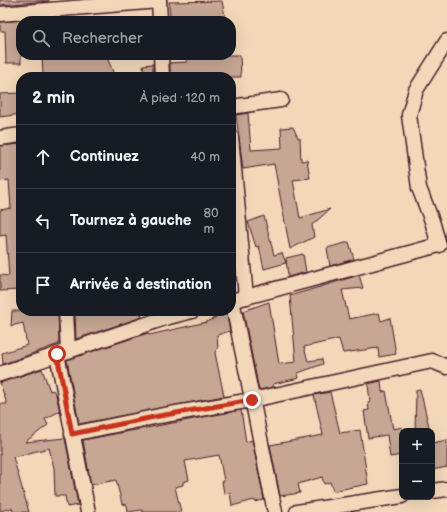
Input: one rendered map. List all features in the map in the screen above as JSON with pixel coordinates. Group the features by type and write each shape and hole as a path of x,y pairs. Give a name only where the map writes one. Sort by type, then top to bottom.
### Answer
{"street":[{"path":"0,14 159,1 160,16"},
{"path":"236,300 439,245 432,221 419,188 409,115 416,90 447,41"},
{"path":"161,60 162,72"},
{"path":"236,106 281,100"},
{"path":"0,138 16,136"},
{"path":"236,190 246,297"},
{"path":"66,316 62,352 72,434 88,512"},
{"path":"0,374 159,316"},
{"path":"235,316 274,512"},
{"path":"72,434 159,416 252,400 432,361 447,368"},
{"path":"435,491 447,489"},
{"path":"298,512 399,496"}],"building":[{"path":"0,0 49,0 49,1 0,5"},
{"path":"222,1 225,16 170,16 169,2"},
{"path":"16,21 16,60 21,60 21,63 6,63 5,31 0,31 0,22"},
{"path":"236,55 240,55 241,77 236,77 236,72 170,72 170,63 187,62 187,60 236,60"},
{"path":"42,60 108,60 113,72 43,72"},
{"path":"153,64 153,72 144,72 143,65"},
{"path":"16,93 16,115 0,117 0,94"},
{"path":"248,113 251,150 282,148 281,128 293,127 298,138 300,138 301,161 307,160 310,178 293,180 300,218 330,209 312,225 314,237 290,249 274,164 243,169 236,115"},
{"path":"16,144 16,290 0,291 0,275 9,276 6,235 0,236 0,210 11,208 9,180 0,181 0,146"},
{"path":"264,216 274,255 282,253 286,263 264,269 259,246 256,247 248,222"},
{"path":"349,242 354,259 330,266 327,248"},
{"path":"303,254 306,272 288,277 286,258"},
{"path":"359,275 363,288 342,290 349,319 379,313 381,321 390,318 396,354 379,357 378,348 343,353 339,339 304,347 308,361 322,359 323,364 298,373 299,378 273,384 273,387 259,390 243,311 269,302 279,364 296,362 290,296"},
{"path":"12,311 16,311 16,316 58,316 59,344 3,364 2,353 27,345 23,323 11,326"},
{"path":"75,316 142,316 142,317 76,339"},
{"path":"227,316 230,331 217,335 218,347 215,353 224,396 79,424 67,360 148,333 149,335 207,322 216,317"},
{"path":"42,369 50,391 53,390 56,395 60,411 45,419 48,425 25,442 65,438 78,505 67,507 65,496 55,496 54,468 49,448 13,457 29,512 13,512 12,508 0,511 0,404 7,404 0,383"},
{"path":"381,381 382,392 386,391 393,429 402,427 399,428 399,456 390,457 387,435 368,438 364,411 369,410 368,403 370,402 368,384"},
{"path":"420,389 429,428 415,428 416,390"},
{"path":"330,392 340,433 360,430 368,484 333,491 330,482 324,484 322,477 298,484 300,493 280,496 270,445 323,435 314,395"},
{"path":"241,410 246,442 252,440 264,500 255,502 254,500 232,506 230,493 224,494 222,481 224,481 219,455 185,461 189,480 183,482 183,485 175,487 181,512 143,512 142,510 128,512 127,505 122,504 116,480 91,485 83,440"},
{"path":"447,440 447,467 435,469 435,442"}],"route":[{"path":"57,354 72,434 159,416 252,400"}]}
